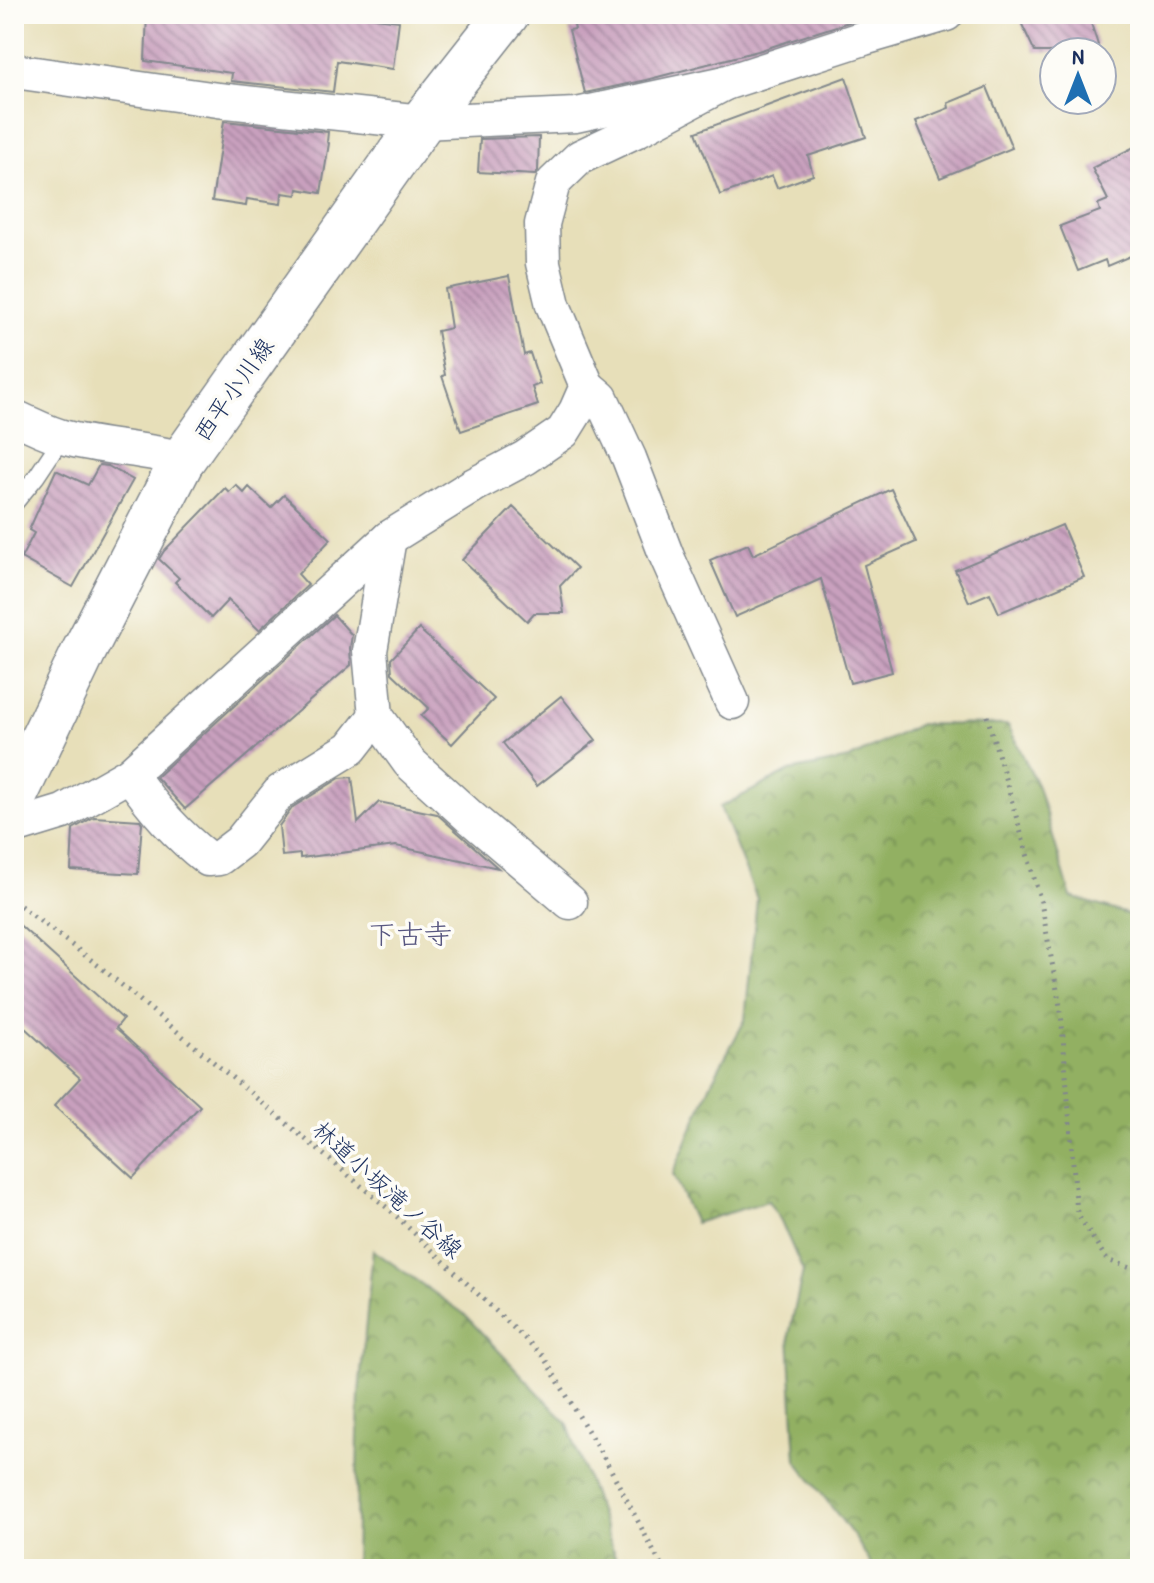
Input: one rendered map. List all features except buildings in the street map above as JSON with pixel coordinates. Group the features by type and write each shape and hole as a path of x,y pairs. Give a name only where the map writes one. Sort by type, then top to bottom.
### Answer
{"main road":[{"name":"西平小川線","path":"14,798 84,651 183,459 422,122 507,14"}],"street":[{"path":"14,71 218,100 422,122 576,115 725,83 946,14"},
{"path":"725,83 580,157 553,183 542,224 543,263 553,305 587,386 601,398 629,458 667,557 732,702"},
{"path":"14,827 63,812 130,774 389,538 474,485 525,458 563,432 587,386"},
{"path":"14,417 62,438 183,459"},
{"path":"389,538 370,651 376,716 409,762 570,902"},
{"path":"130,774 147,801 188,844 208,859 219,858 240,842 280,792 351,748 376,716"}],"lane":[{"path":"1136,14 1140,23"},
{"path":"14,504 62,438"}],"path":[{"path":"987,716 1041,902 1061,1012 1077,1213 1107,1260 1140,1271"},
{"name":"林道小坂滝ノ谷線","path":"14,901 99,966 391,1211 543,1356 610,1468 663,1569"}],"green space":[{"path":"920,724 1008,725 1038,787 1071,897 1140,918 1140,1569 874,1569 856,1539 796,1460 789,1335 803,1271 781,1221 768,1201 695,1223 673,1174 711,1083 745,1020 757,899 720,807 790,771 849,759"},
{"path":"373,1250 463,1313 567,1423 617,1561 616,1569 351,1569 355,1561 359,1393"}],"district":[{"name":"下古寺","path":"410,934"}]}
